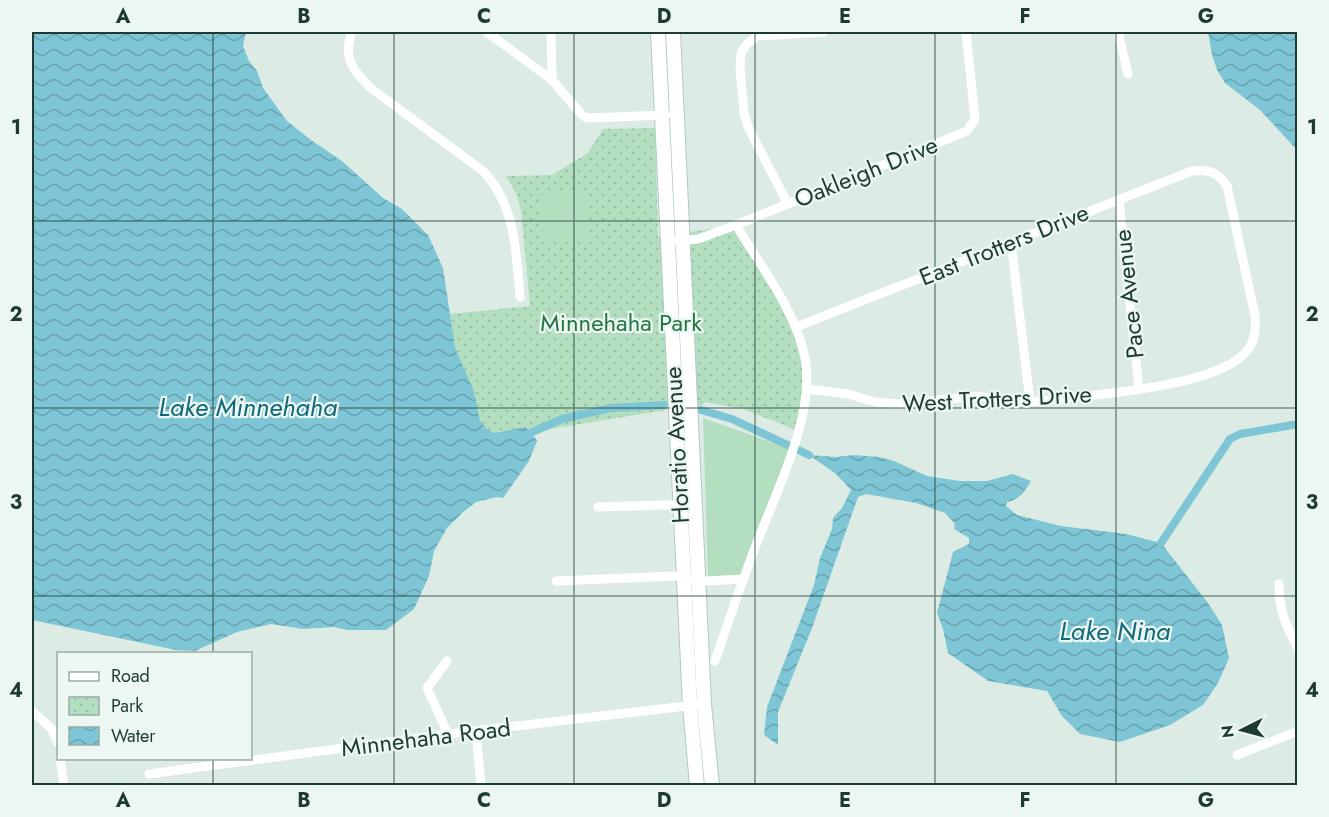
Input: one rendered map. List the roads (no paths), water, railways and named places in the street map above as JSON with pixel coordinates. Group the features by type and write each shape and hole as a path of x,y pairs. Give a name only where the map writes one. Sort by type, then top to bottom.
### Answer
{"main road":[{"name":"Horatio Avenue","path":"658,32 662,115 676,242 694,504 698,581 698,786"},
{"name":"Horatio Avenue","path":"673,32 677,114 676,242 683,578 697,705 712,786"}],"street":[{"path":"352,32 347,45 348,55 358,76 372,89 483,171 496,184 508,212 515,239 520,297"},
{"path":"487,32 552,80 587,118 677,114"},
{"path":"551,32 552,80"},
{"path":"788,204 748,128 744,113 741,53 757,36 824,32"},
{"name":"Oakleigh Drive","path":"676,242 698,239 736,225 967,131 975,119 966,32"},
{"path":"1118,32 1128,74"},
{"name":"East Trotters Drive","path":"796,327 1192,171 1203,170 1220,176 1227,186 1256,316 1250,347"},
{"name":"Pace Avenue","path":"1119,200 1139,389"},
{"path":"715,661 743,579 795,442 808,389 805,357 796,327 736,225"},
{"path":"1011,242 1030,402"},
{"name":"West Trotters Drive","path":"808,389 848,394 875,402 899,404 978,396 1011,402 1030,402 1175,384 1215,371 1241,357 1250,347"},
{"path":"598,507 694,504"},
{"path":"556,580 675,576 698,581 743,579"},
{"path":"1279,584 1282,617 1298,649"},
{"path":"447,661 427,688 448,734"},
{"name":"Minnehaha Road","path":"149,774 448,734 697,705"},
{"path":"32,711 51,728 57,741"},
{"path":"1237,755 1298,731"},
{"path":"476,732 481,786"},
{"path":"60,760 64,786"}],"water":[{"name":"Lake Minnehaha","path":"32,32 246,32 243,46 249,61 257,71 263,88 287,121 342,161 383,198 402,209 428,235 443,268 455,347 474,391 480,421 494,433 525,427 532,432 537,441 529,461 503,498 497,497 476,502 447,528 434,551 429,576 414,609 386,630 347,630 334,627 303,629 271,624 237,632 195,651 176,650 32,620"},
{"path":"1208,32 1297,32 1297,150 1260,110 1225,83 1212,55"},
{"name":"Lake Nina","path":"809,455 879,457 894,461 927,476 960,481 987,481 1013,474 1031,481 1021,495 1007,502 1006,506 1017,515 1061,526 1126,534 1161,543 1208,603 1222,625 1229,658 1218,683 1203,705 1170,725 1120,742 1080,734 1062,716 1047,691 988,681 948,653 937,613 953,552 969,544 969,538 954,529 955,524 945,513 916,503 866,494 858,497 812,628 778,712 778,745 764,735 767,707 814,585 820,558 832,529 833,518 842,508 851,490 836,474"}],"waterway":[{"path":"532,432 562,419 611,408 664,405"},
{"path":"701,410 732,419 809,455"},
{"path":"1161,543 1230,439 1240,434 1298,424"}],"park label":[{"name":"Minnehaha Park","path":"621,323"}]}
